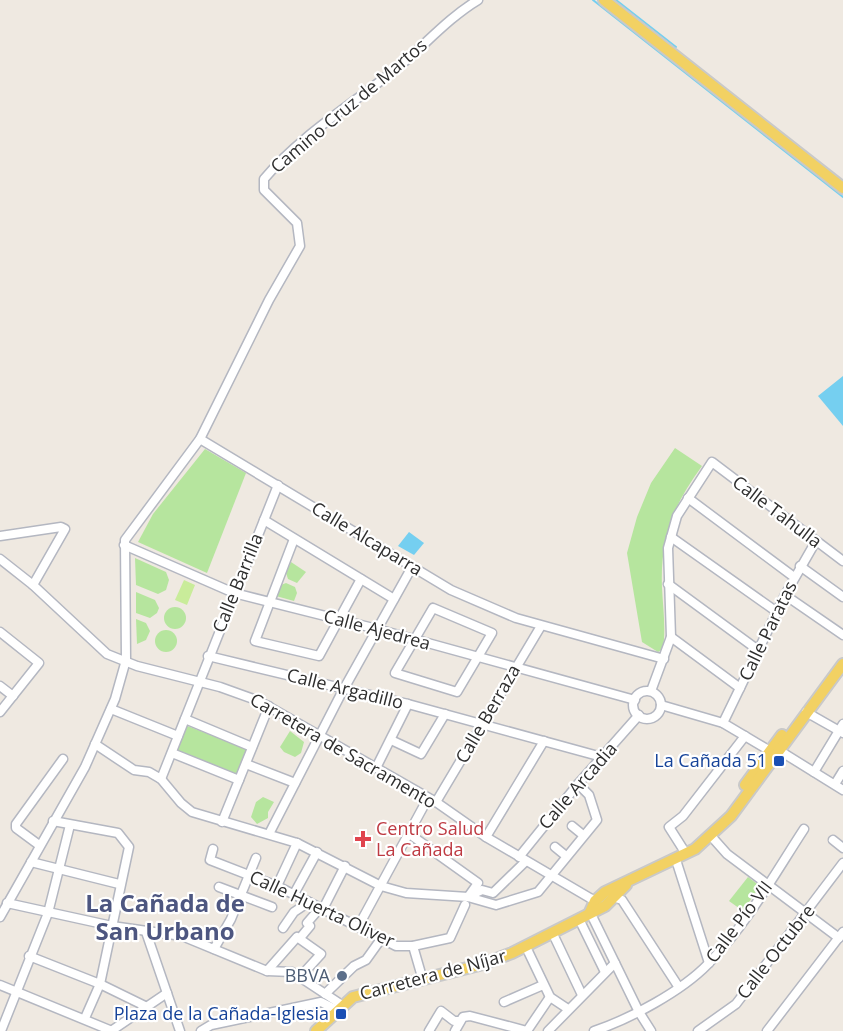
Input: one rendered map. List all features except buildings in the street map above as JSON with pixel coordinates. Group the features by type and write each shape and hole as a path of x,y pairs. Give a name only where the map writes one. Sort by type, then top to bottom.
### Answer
{"main road":[{"path":"604,0 843,188"},
{"path":"661,865 676,860 711,837 731,816 843,654"},
{"path":"614,894 626,884 661,865 718,821 843,664"},
{"name":"Carretera de Níjar","path":"323,1029 339,1007 366,992 483,964 553,934 614,894"}],"street":[{"name":"Camino Cruz de Martos","path":"124,545 124,540 139,518 200,439 264,309 300,246 297,223 264,190 264,179 320,128 399,67 475,2"},
{"name":"Calle Alcaparra","path":"200,439 451,590 541,626 664,659"},
{"name":"Calle Tahulla","path":"688,498 712,462 843,561"},
{"name":"Calle Barrilla","path":"161,779 200,682 208,656 278,485"},
{"path":"651,691 671,637 668,548 677,516 688,498 794,577"},
{"path":"264,520 394,599"},
{"path":"0,536 61,527 65,530 33,585"},
{"path":"671,537 777,612"},
{"path":"294,539 255,641 319,656 361,579"},
{"name":"Calle Paratas","path":"723,723 794,577 816,541"},
{"name":"Calle Ajedrea","path":"124,545 234,593 377,629 635,700"},
{"path":"0,917 85,767 111,709 126,660 124,545"},
{"name":"Carretera de Sacramento","path":"0,559 33,585 107,654 142,668 244,694 269,706 432,800 486,837 551,875 595,906"},
{"path":"800,566 843,597"},
{"path":"269,834 344,689 412,567"},
{"path":"668,584 758,650"},
{"path":"785,595 843,635"},
{"path":"433,608 492,633 478,658 457,692 395,674 433,608"},
{"name":"Calle Berraza","path":"358,927 408,833 482,724 541,626"},
{"path":"0,633 39,663 0,712"},
{"path":"671,637 740,688"},
{"name":"Calle Argadillo","path":"208,656 408,704 602,757"},
{"path":"0,686 13,696"},
{"path":"651,691 659,697 661,705 653,717 639,715 634,708 635,700 639,694 651,691"},
{"path":"376,768 408,704"},
{"path":"661,705 723,723 843,790"},
{"path":"222,822 269,706"},
{"path":"111,709 178,736"},
{"path":"806,712 841,729 814,772"},
{"path":"391,740 421,754 445,714"},
{"name":"Calle Arcadia","path":"466,901 482,890 493,893 522,859 578,784 639,715"},
{"path":"185,719 252,747"},
{"path":"683,849 669,827 683,816 745,736"},
{"path":"486,837 544,741"},
{"path":"95,744 134,770 149,772 161,779 170,792 192,812 297,843 381,886 406,893 496,905 535,894 597,820 589,795 578,784"},
{"path":"172,753 239,780"},
{"path":"39,845 16,828 16,824 63,759"},
{"path":"246,764 295,783"},
{"path":"835,784 843,771"},
{"path":"53,821 118,833 129,847 119,884 100,984 85,1018"},
{"path":"1,1031 48,913 70,825"},
{"path":"572,826 583,836"},
{"name":"Calle Pío VII","path":"594,1031 639,1012 709,963 738,930 804,829"},
{"path":"408,833 478,883 466,901"},
{"path":"711,837 727,854 806,914 841,935 767,1031"},
{"path":"833,840 843,848"},
{"path":"277,886 297,843"},
{"path":"555,847 566,856"},
{"name":"Calle Huerta Oliver","path":"213,849 210,860 277,886 396,946 413,946 450,938 466,901"},
{"path":"294,894 317,852"},
{"path":"214,949 241,895 256,858"},
{"path":"676,860 709,963"},
{"path":"31,862 119,884"},
{"name":"Calle Octubre","path":"698,1031 736,1004 843,862"},
{"path":"267,971 310,926 307,923 322,908 345,866"},
{"path":"219,887 272,907"},
{"path":"614,894 622,900 678,986"},
{"path":"283,928 294,912 309,902"},
{"path":"7,903 112,926 182,936 267,971 292,972 325,994 339,1007"},
{"path":"595,906 615,963 651,1031"},
{"path":"579,919 605,972"},
{"path":"146,932 180,1031"},
{"path":"553,934 582,995"},
{"path":"300,938 321,954 300,977"},
{"path":"325,994 354,966 366,960 381,939"},
{"name":"Calle Huerta Oliver","path":"413,946 422,978"},
{"path":"526,947 550,997 568,1009"},
{"path":"30,956 100,984 145,1006"},
{"path":"548,1031 615,963"},
{"path":"504,1002 543,985"},
{"path":"0,986 85,1018 111,1031 167,993"},
{"path":"455,1031 463,1017 470,1016 527,1031 550,997"},
{"path":"201,1031 211,1025 321,1002 339,1007"},
{"path":"429,1031 441,1011 459,1022"}],"green space":[{"path":"675,448 702,466 676,509 666,538 662,570 664,641 663,649 658,652 642,642 627,553 637,517 651,483"},
{"path":"205,449 246,473 207,573 138,542 153,514"},
{"path":"135,558 166,572 169,580 166,590 158,594 136,585"},
{"path":"291,562 306,572 297,583 288,579 286,573"},
{"path":"184,580 195,585 187,605 175,600"},
{"path":"286,583 295,587 297,593 294,601 276,596 281,585"},
{"path":"136,592 155,600 159,608 157,613 150,618 136,613"},
{"path":"175,607 185,614 186,618 179,628 175,629 165,622 164,618 171,608"},
{"path":"136,619 146,623 150,631 146,640 137,644"},
{"path":"166,630 174,633 177,641 174,649 166,652 158,649 155,641 158,633"},
{"path":"185,725 247,749 236,775 176,752"},
{"path":"290,731 304,742 301,753 295,757 284,752 280,747"},
{"path":"263,797 274,802 268,812 268,818 257,824 251,817 256,802"},
{"path":"748,877 760,886 743,911 729,901"}],"water":[{"path":"843,376 843,426 818,396"},
{"path":"409,532 424,543 414,555 398,546"}],"waterway":[{"path":"593,0 843,197"},
{"path":"616,0 676,47"}],"place":[{"name":"La Cañada 51","path":"779,761"},
{"name":"Centro Salud La Cañada","path":"363,839"},
{"name":"BBVA","path":"342,976"},
{"name":"Plaza de la Cañada-Iglesia","path":"341,1014"}],"district":[{"name":"La Cañada de San Urbano","path":"165,918"}]}
